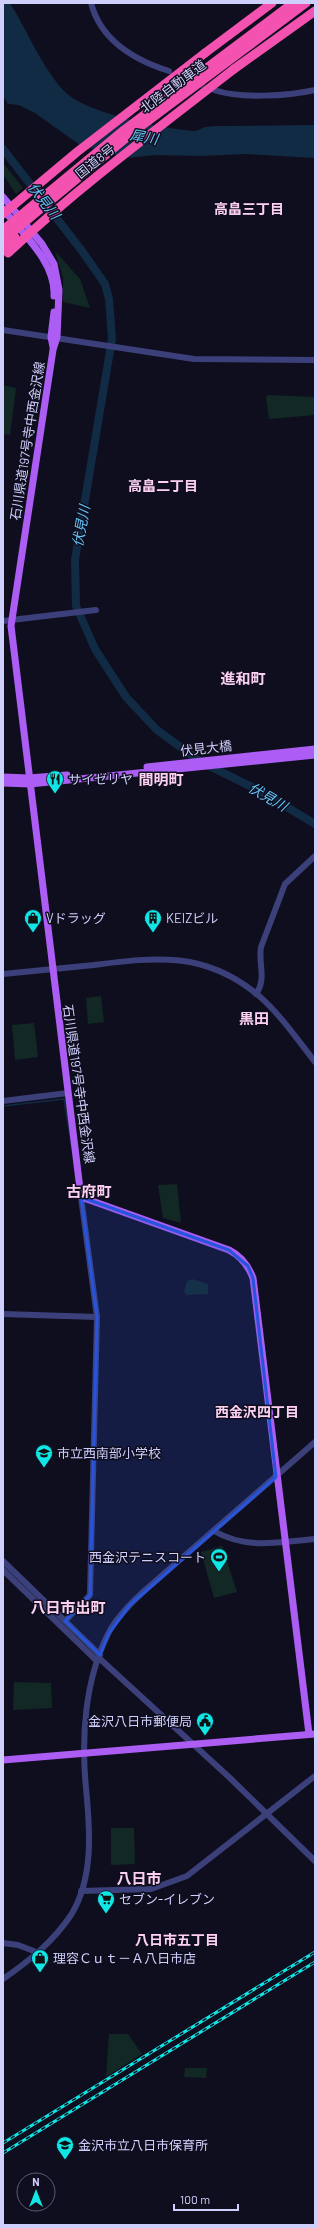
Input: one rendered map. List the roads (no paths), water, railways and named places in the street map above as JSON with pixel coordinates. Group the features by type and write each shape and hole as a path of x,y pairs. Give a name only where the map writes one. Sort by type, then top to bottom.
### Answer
{"highway":[{"name":"国道8号","path":"3,214 77,152 272,3"},
{"path":"292,3 304,20"},
{"name":"北陸自動車道","path":"3,240 189,85 292,3"},
{"name":"北陸自動車道","path":"3,230 77,168 189,85 306,3"},
{"name":"国道8号","path":"4,252 100,173 234,69 315,11"},
{"path":"3,222 74,162 189,85"},
{"path":"4,252 189,85"}],"main road":[{"name":"石川県道197号寺中西金沢線","path":"3,196 42,244 54,264 59,285 53,350 11,621 29,781 81,1197"},
{"name":"石川県道197号寺中西金沢線","path":"3,209 47,265 52,277 55,290 54,337"},
{"name":"伏見大橋","path":"101,774 315,749"},
{"name":"伏見大橋","path":"101,774 315,754"},
{"path":"3,783 101,774"},
{"path":"3,777 29,781"},
{"path":"3,1760 312,1734 276,1478 253,1278 248,1266 236,1253 229,1250 81,1197"}],"street":[{"path":"91,3 93,13 115,44 144,62 169,71"},
{"path":"214,90 227,94 256,95 315,90"},
{"path":"3,330 194,359 315,360"},
{"path":"3,621 96,610"},
{"path":"256,994 262,985 259,956 261,946 285,884 315,856"},
{"path":"3,974 149,958 180,960 229,975 256,994 284,1022 315,1062"},
{"path":"3,1101 68,1093"},
{"path":"65,1622 90,1595 96,1317 81,1197"},
{"path":"3,1314 96,1317"},
{"path":"3,1979 39,1953 71,1914 81,1891 86,1874 90,1833 84,1753 86,1712 99,1658 109,1633 130,1604 276,1478 315,1442"},
{"path":"214,1531 237,1542 262,1544 315,1539"},
{"path":"3,1561 99,1658"},
{"path":"3,1570 230,1778 315,1861"},
{"path":"81,1891 151,1889 173,1883 198,1870 315,1776"},
{"path":"3,1943 18,1944 39,1953"}],"water":[{"name":"犀川","path":"3,3 10,3 48,71 64,91 74,99 106,113 181,130 197,131 213,126 315,125 315,158 246,154 201,156 155,155 126,158 80,145 35,113 19,105 8,104 3,96"}],"waterway":[{"name":"伏見川","path":"3,149 82,251 105,284 109,299 112,339 75,560 76,606 95,649 126,697 157,730 201,762 260,791 315,824"},
{"path":"3,1106 64,1099 72,1149"}],"tunnel":[{"path":"174,74 212,89"}],"railway":[{"path":"3,2143 315,1952"},
{"path":"3,2153 315,1962"}],"place":[{"name":"サイゼリヤ","path":"55,794"},
{"name":"Vドラッグ","path":"33,933"},
{"name":"KEIZビル","path":"153,933"},
{"name":"市立西南部小学校","path":"44,1468"},
{"name":"西金沢テニスコート","path":"219,1572"},
{"name":"金沢八日市郵便局","path":"205,1736"},
{"name":"セブン-イレブン","path":"106,1914"},
{"name":"理容Ｃｕｔ－Ａ八日市店","path":"40,1973"},
{"name":"金沢市立八日市保育所","path":"65,2160"}],"district":[{"name":"高畠三丁目","path":"249,209"},
{"name":"高畠二丁目","path":"163,486"},
{"name":"進和町","path":"243,679"},
{"name":"間明町","path":"161,780"},
{"name":"黒田","path":"254,1019"},
{"name":"古府町","path":"89,1192"},
{"name":"西金沢四丁目","path":"257,1412"},
{"name":"八日市出町","path":"68,1608"},
{"name":"八日市","path":"139,1879"},
{"name":"八日市五丁目","path":"177,1940"}]}
